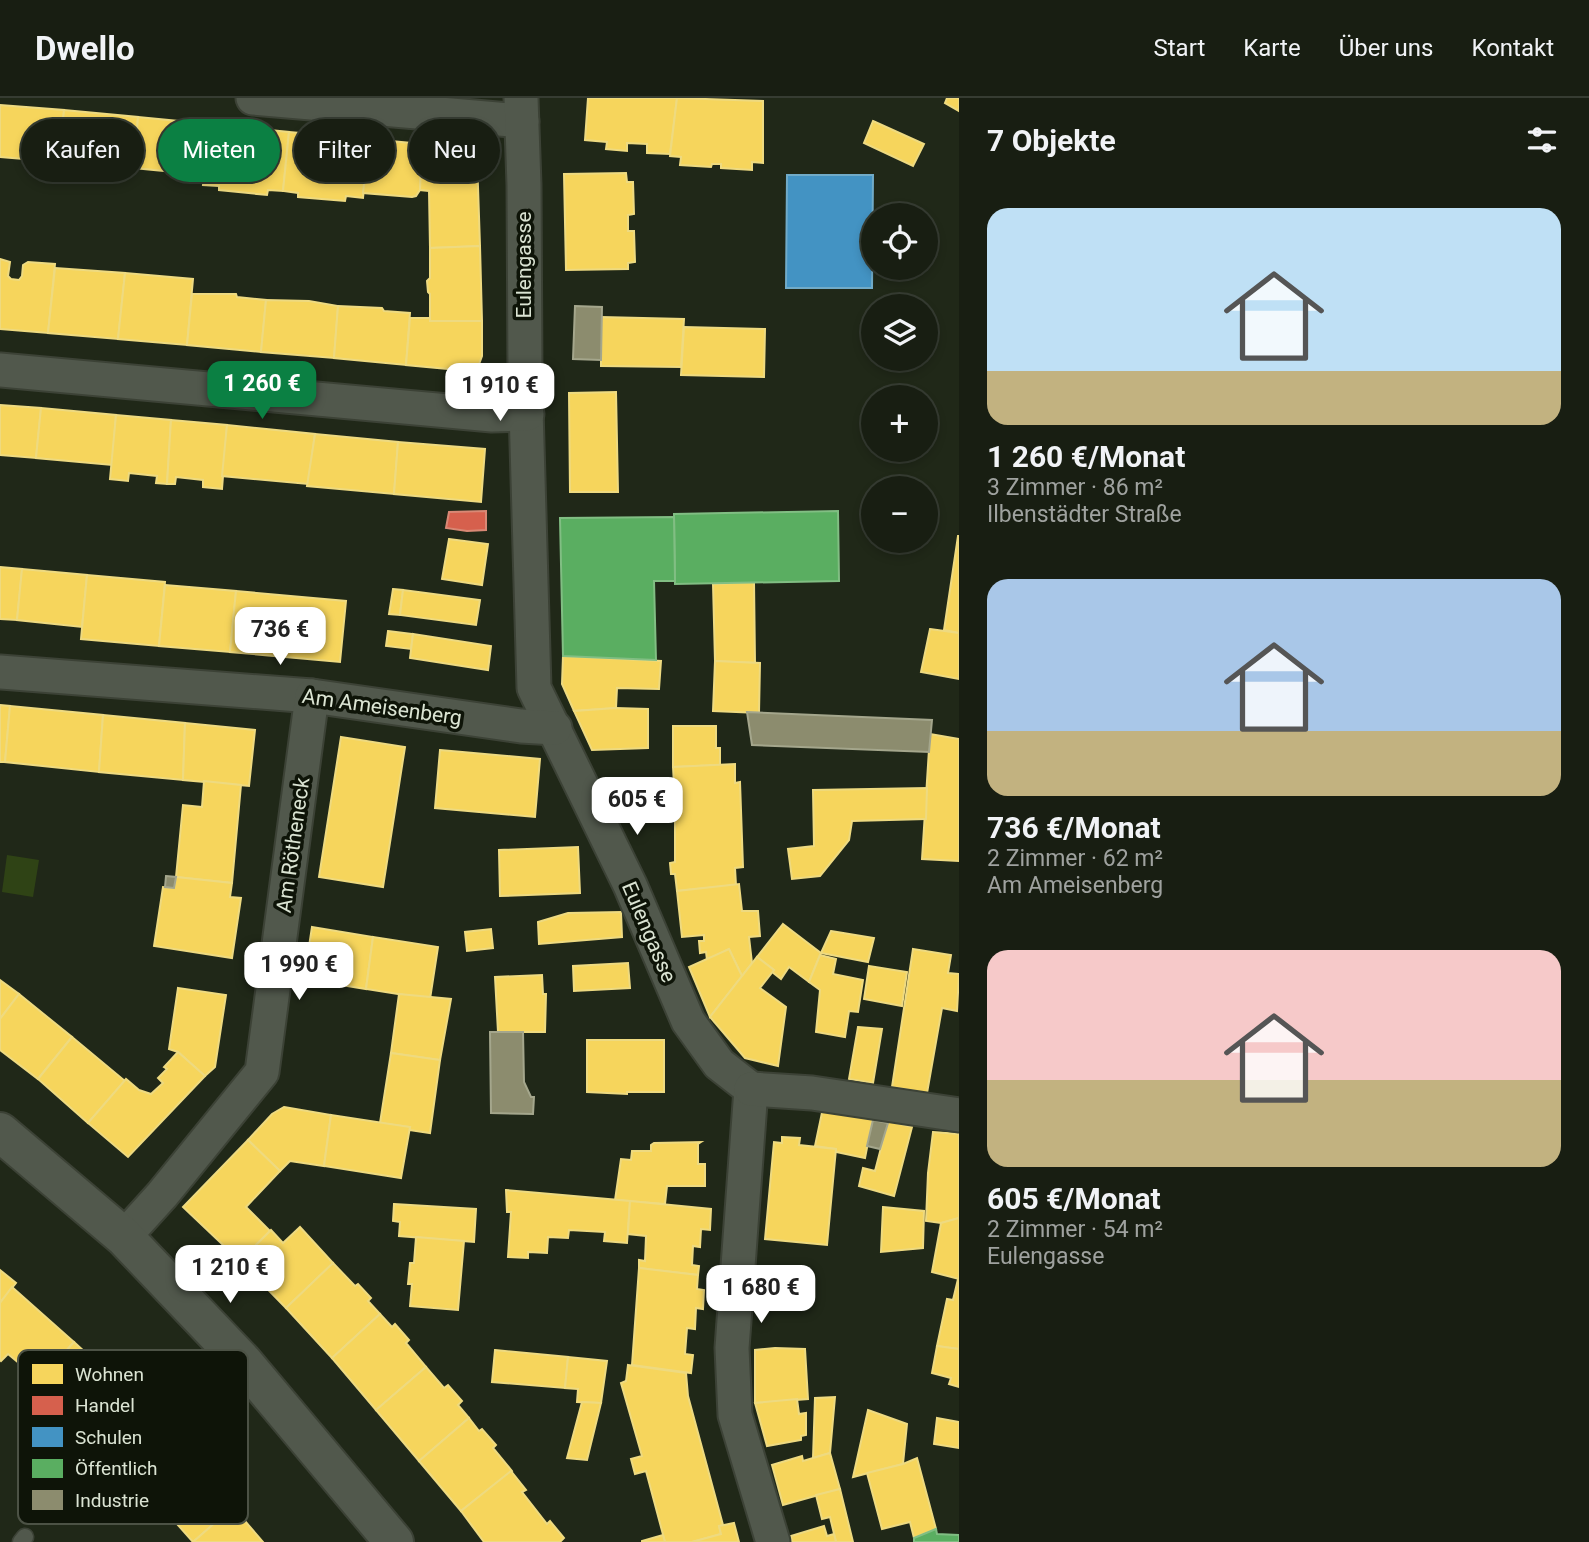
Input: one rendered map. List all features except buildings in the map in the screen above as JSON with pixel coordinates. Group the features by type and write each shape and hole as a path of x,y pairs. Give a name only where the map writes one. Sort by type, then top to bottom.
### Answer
{"main road":[{"path":"0,1132 124,1237 232,1350"},
{"path":"248,1368 394,1542"}],"street":[{"path":"253,98 521,109"},
{"name":"Eulengasse","path":"521,109 534,688 630,885 688,1021 719,1064 751,1089"},
{"path":"0,370 492,415 527,414"},
{"name":"Am Ameisenberg","path":"0,671 312,696 521,726 555,728"},
{"name":"Am Rötheneck","path":"124,1237 162,1195 262,1072 312,696"},
{"path":"773,1542 735,1415 732,1348 751,1089 812,1093 959,1115"}],"green space":[{"path":"7,855 39,860 33,897 2,892"}]}
